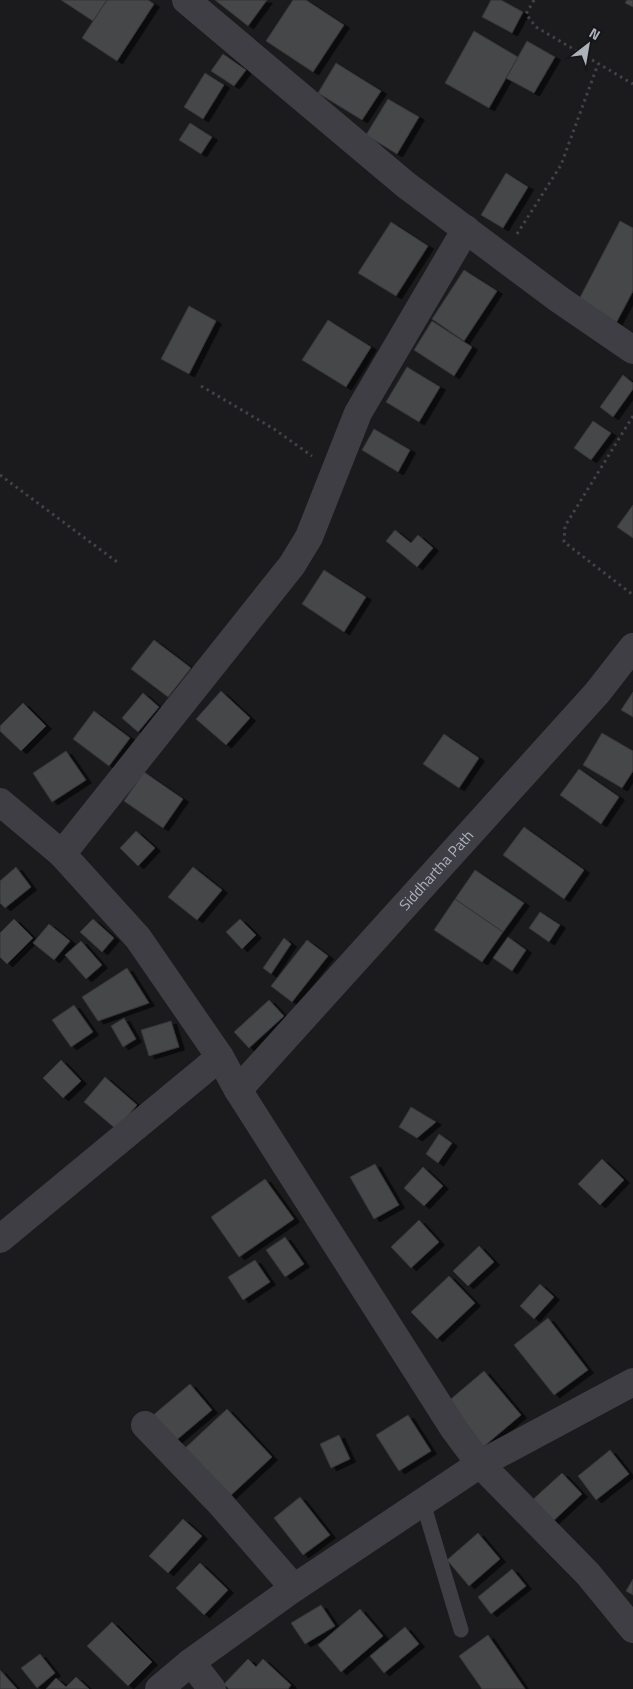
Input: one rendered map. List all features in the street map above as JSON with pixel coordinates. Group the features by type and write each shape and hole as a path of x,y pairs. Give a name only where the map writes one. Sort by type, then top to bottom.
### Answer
{"street":[{"path":"186,0 400,180 560,300 633,350"},
{"path":"62,854 292,565 309,537 358,414 466,229"},
{"name":"Siddhartha Path","path":"238,1090 597,693 633,648"},
{"path":"5,816 62,854 138,938 220,1057 238,1090 454,1428 480,1464 588,1574 633,1629"},
{"path":"0,1240 220,1057"},
{"path":"158,1689 191,1662 294,1588 480,1464 633,1382"},
{"path":"145,1425 220,1503 294,1588"},
{"path":"191,1662 212,1689"}],"lane":[{"path":"423,1503 461,1630"}],"path":[{"path":"534,0 526,14 536,27 633,84"},
{"path":"502,257 561,165 598,64"},
{"path":"201,386 274,429 335,473"},
{"path":"633,416 565,526 564,542 633,595"},
{"path":"0,475 117,562"}],"building":[{"path":"61,0 107,0 93,21"},
{"path":"107,0 148,0 154,4 117,61 82,38"},
{"path":"215,0 267,0 248,26"},
{"path":"293,0 306,0 344,25 313,72 266,41"},
{"path":"491,0 501,0 523,12 512,33 482,17"},
{"path":"627,0 633,0 633,7 625,3"},
{"path":"474,31 518,57 489,108 445,83"},
{"path":"527,41 555,57 534,93 506,78"},
{"path":"223,54 246,70 234,86 211,71"},
{"path":"336,63 381,91 362,120 318,93"},
{"path":"205,73 224,85 203,119 184,107"},
{"path":"388,99 419,117 397,154 366,135"},
{"path":"190,123 212,137 201,154 179,140"},
{"path":"506,173 528,187 503,228 481,215"},
{"path":"620,221 633,228 633,291 614,327 575,307"},
{"path":"391,222 428,246 396,296 358,273"},
{"path":"464,270 497,291 464,341 432,319"},
{"path":"189,306 216,321 189,374 161,359"},
{"path":"328,320 371,347 346,387 302,360"},
{"path":"432,321 472,347 454,376 414,350"},
{"path":"407,367 440,387 419,422 386,402"},
{"path":"623,375 633,383 633,389 613,417 600,407"},
{"path":"593,421 611,433 591,460 574,448"},
{"path":"374,429 410,450 398,472 362,450"},
{"path":"633,505 633,538 617,527"},
{"path":"395,530 411,543 418,535 433,548 417,567 386,541"},
{"path":"324,570 366,597 344,632 302,604"},
{"path":"154,640 191,668 168,697 131,669"},
{"path":"221,691 250,718 226,745 196,719"},
{"path":"633,692 633,717 621,710"},
{"path":"143,693 159,707 138,732 122,718"},
{"path":"23,703 46,726 21,751 0,731 0,726"},
{"path":"94,711 130,738 109,766 73,739"},
{"path":"602,733 633,751 633,771 622,788 583,765"},
{"path":"444,734 479,758 459,788 423,764"},
{"path":"66,751 86,780 52,802 33,773"},
{"path":"579,769 619,797 601,824 560,795"},
{"path":"144,772 183,799 163,828 124,801"},
{"path":"524,827 584,870 564,899 503,855"},
{"path":"136,831 155,848 138,866 120,848"},
{"path":"16,867 31,887 5,908 0,903 0,881"},
{"path":"193,867 222,890 197,920 168,897"},
{"path":"475,870 524,903 503,932 455,899"},
{"path":"455,899 503,932 482,962 434,930"},
{"path":"540,912 560,925 549,942 529,928"},
{"path":"14,919 33,938 7,964 0,957 0,933"},
{"path":"93,919 114,938 102,952 80,932"},
{"path":"240,919 256,935 242,949 226,932"},
{"path":"49,924 70,941 54,960 33,943"},
{"path":"508,937 526,950 512,971 493,958"},
{"path":"284,938 291,944 271,974 263,968"},
{"path":"307,940 328,956 292,1002 271,986"},
{"path":"81,941 102,965 86,979 65,955"},
{"path":"127,968 149,1003 98,1021 82,997"},
{"path":"269,1000 284,1016 249,1048 234,1032"},
{"path":"74,1005 93,1032 71,1047 52,1020"},
{"path":"124,1018 136,1039 123,1047 111,1026"},
{"path":"171,1021 179,1047 149,1056 141,1030"},
{"path":"61,1060 81,1081 63,1098 43,1078"},
{"path":"105,1077 137,1105 116,1129 84,1102"},
{"path":"411,1107 436,1122 417,1138 399,1127"},
{"path":"439,1134 452,1143 438,1163 426,1154"},
{"path":"602,1159 624,1180 600,1205 578,1184"},
{"path":"375,1164 399,1205 374,1219 350,1177"},
{"path":"423,1167 443,1186 424,1206 404,1188"},
{"path":"265,1179 294,1219 239,1257 211,1217"},
{"path":"419,1220 439,1242 411,1268 391,1247"},
{"path":"285,1237 304,1264 285,1277 266,1250"},
{"path":"479,1246 494,1262 468,1286 453,1271"},
{"path":"255,1260 270,1282 243,1300 228,1277"},
{"path":"449,1276 475,1303 437,1339 411,1312"},
{"path":"540,1284 554,1297 534,1319 520,1306"},
{"path":"548,1318 588,1370 554,1395 514,1345"},
{"path":"484,1371 521,1415 482,1448 445,1404"},
{"path":"190,1384 212,1410 167,1448 145,1422"},
{"path":"227,1409 272,1457 228,1498 183,1450"},
{"path":"408,1415 431,1451 399,1471 376,1435"},
{"path":"339,1435 350,1459 331,1468 320,1444"},
{"path":"610,1450 629,1474 596,1500 578,1476"},
{"path":"562,1473 582,1494 549,1525 529,1503"},
{"path":"300,1497 330,1535 303,1555 274,1518"},
{"path":"183,1519 202,1536 168,1573 149,1556"},
{"path":"478,1533 500,1559 469,1586 447,1560"},
{"path":"200,1563 228,1590 204,1615 176,1588"},
{"path":"512,1569 526,1586 491,1614 478,1597"},
{"path":"633,1579 633,1595 626,1591"},
{"path":"321,1605 335,1626 305,1644 291,1623"},
{"path":"360,1609 383,1636 341,1672 318,1645"},
{"path":"112,1622 152,1662 128,1686 87,1646"},
{"path":"405,1627 419,1644 384,1673 370,1656"},
{"path":"488,1635 525,1689 482,1689 459,1656"},
{"path":"40,1654 55,1673 37,1688 21,1668"},
{"path":"248,1659 256,1667 263,1659 291,1685 288,1689 229,1689 224,1684"},
{"path":"0,1670 17,1689 0,1689"},
{"path":"76,1677 89,1689 46,1689 56,1678 66,1687"}]}
